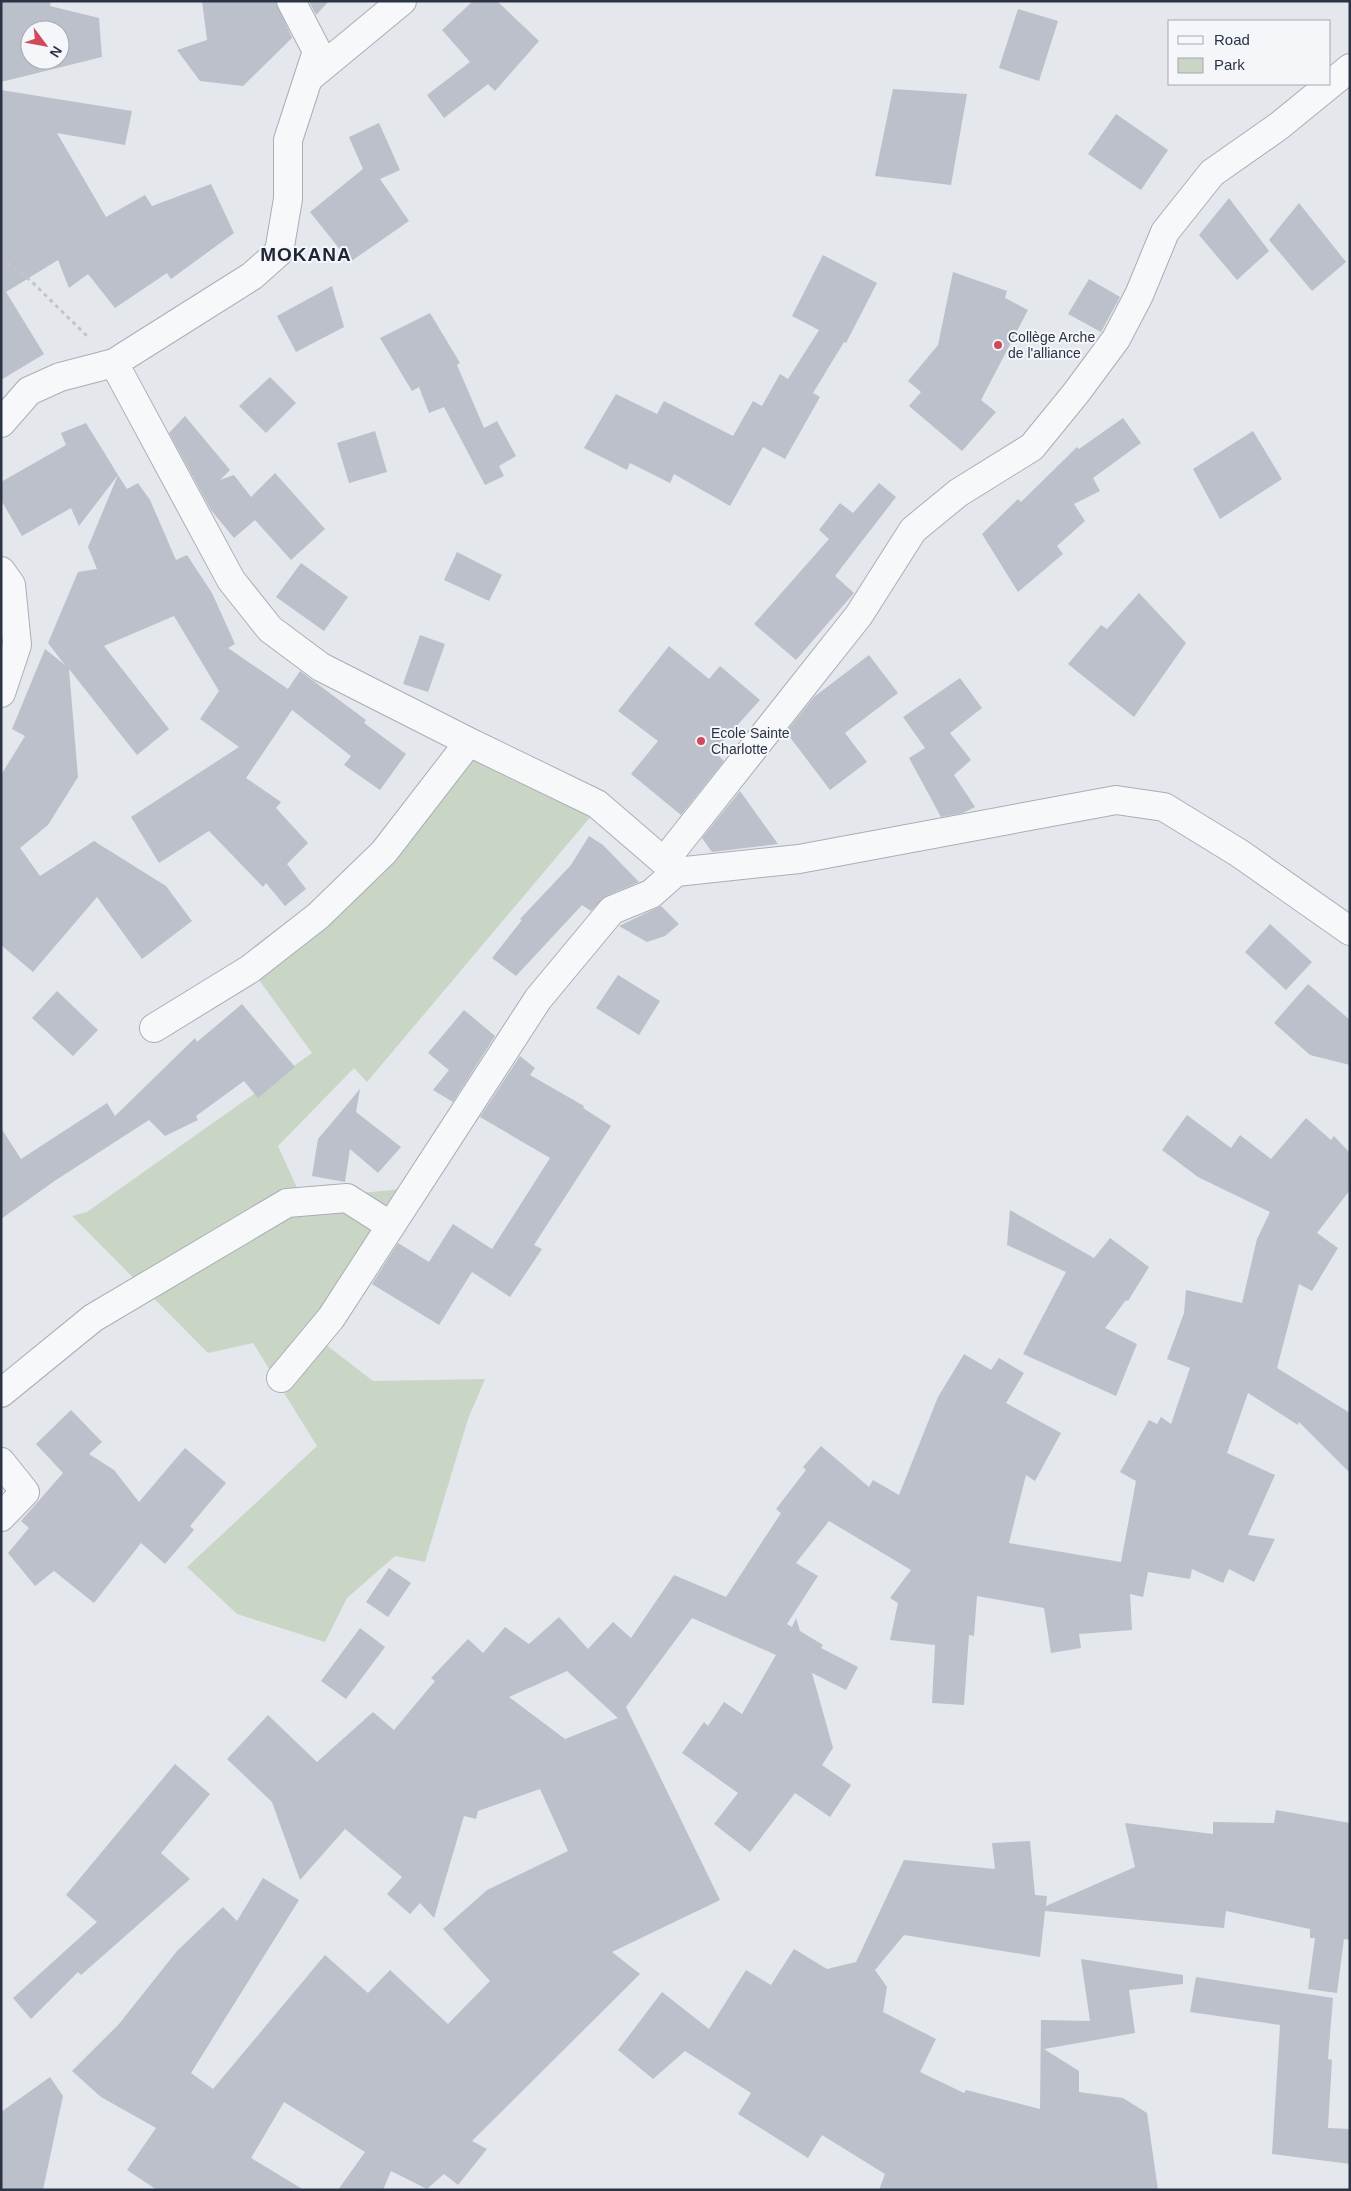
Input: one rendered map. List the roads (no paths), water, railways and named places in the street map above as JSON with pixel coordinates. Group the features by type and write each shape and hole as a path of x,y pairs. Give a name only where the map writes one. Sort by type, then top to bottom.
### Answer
{"street":[{"path":"1,423 29,391 60,377 114,363 252,276 279,252 288,199 288,140 317,51 291,1"},
{"path":"310,77 402,1"},
{"path":"1331,84 1350,68"},
{"path":"281,1378 331,1318 538,999 612,910 651,894 670,866 859,615 914,530 958,493 1032,446 1076,393 1116,339 1139,295 1165,232 1212,173 1279,126 1329,85"},
{"path":"114,363 231,580 270,629 321,667 597,804 670,866 798,859 1116,800 1164,807 1239,853 1350,931"},
{"path":"1,571 11,585 17,645 1,693"},
{"path":"154,1028 250,969 318,916 384,852 469,742"},
{"path":"1,1393 93,1318 287,1203 346,1198 391,1226"},
{"path":"1,1462 25,1492 1,1517"}],"place":[{"name":"Collège Arche de l'alliance","path":"998,345"},
{"name":"Ecole Sainte Charlotte","path":"701,741"}],"district":[{"name":"MOKANA","path":"306,254"}]}
